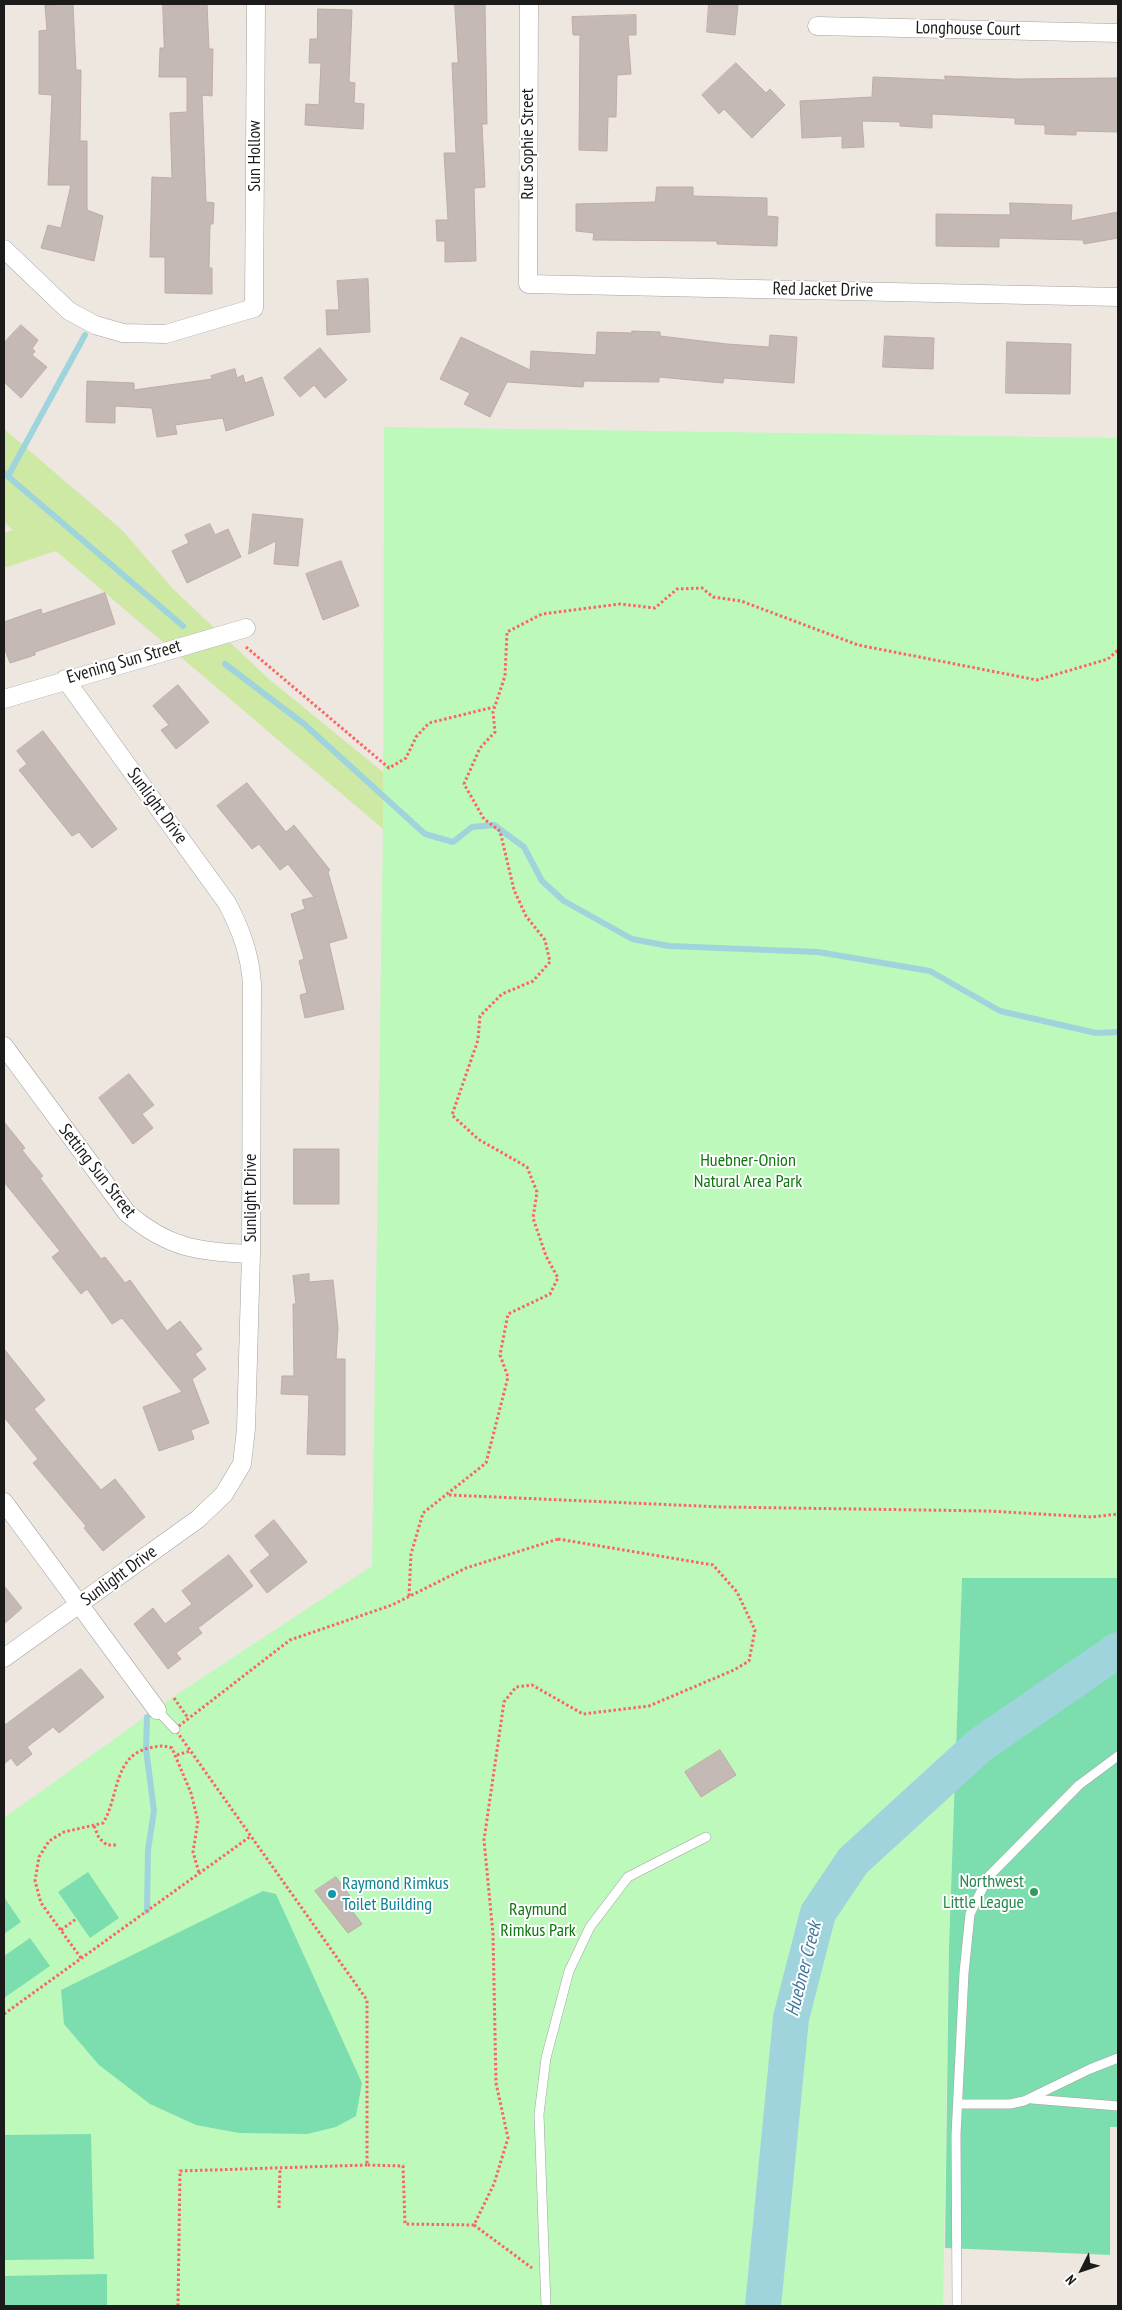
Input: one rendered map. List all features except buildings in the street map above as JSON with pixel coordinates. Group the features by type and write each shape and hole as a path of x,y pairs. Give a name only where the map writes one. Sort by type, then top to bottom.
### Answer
{"street":[{"name":"Sun Hollow","path":"4,249 70,311 95,325 122,333 166,334 254,308 256,4"},
{"name":"Rue Sophie Street","path":"528,284 529,4"},
{"name":"Longhouse Court","path":"817,26 1118,33"},
{"name":"Red Jacket Drive","path":"528,284 1118,297"},
{"name":"Evening Sun Street","path":"4,699 65,679 246,628"},
{"name":"Sunlight Drive","path":"4,1658 198,1519 224,1494 242,1464 246,1428 250,1254 251,964 242,932 227,903 65,679"},
{"name":"Setting Sun Street","path":"4,1046 127,1213 148,1231 172,1244 212,1252 250,1254"},
{"path":"4,1502 157,1710"}],"lane":[{"path":"157,1710 175,1729"},
{"path":"957,2306 958,2104 964,1974 970,1914 988,1877 1079,1784 1118,1756"},
{"path":"546,2306 539,2114 546,2058 569,1971 590,1926 628,1877 706,1837"},
{"path":"958,2104 1010,2104 1030,2099 1090,2069 1118,2058"},
{"path":"1030,2099 1118,2106"}],"path":[{"path":"409,1596 410,1554 423,1513 449,1495 486,1463 508,1377 500,1355 508,1314 550,1294 558,1278 546,1256 533,1218 537,1192 527,1167 478,1139 452,1115 478,1040 480,1016 502,994 532,981 550,962 545,940 526,916 514,890 500,831 484,819 464,784 480,748 495,732 494,707 505,676 507,632 542,614 620,604 655,608 677,589 702,588 713,597 741,601 858,645 1037,680 1108,659 1118,650"},
{"path":"228,633 389,768 406,758 416,737 429,723 494,707"},
{"path":"449,1495 722,1507 988,1511 1092,1517 1118,1514"},
{"path":"367,2165 367,2000 175,1729 290,1640 392,1605 466,1568 558,1539 713,1565 737,1592 755,1630 748,1662 734,1670 649,1706 583,1714 532,1685 516,1687 504,1702 484,1840 493,1934 496,2083 508,2138 494,2184 474,2224"},
{"path":"81,1958 42,1903 35,1881 39,1857 49,1841 64,1832 103,1823 111,1811 118,1780 127,1760 146,1749 163,1745 172,1748 177,1755 191,1793 198,1821 193,1852 200,1873"},
{"path":"177,1755 190,1751"},
{"path":"94,1826 99,1838 107,1846 117,1845"},
{"path":"4,2014 251,1836"},
{"path":"61,1930 76,1919"},
{"path":"178,2306 180,2171 367,2165 403,2166 405,2224 474,2224 545,2278"},
{"path":"279,2208 280,2168"}],"green space":[{"path":"384,427 1118,438 1118,1578 962,1578 949,1947 943,2306 4,2306 4,1818 173,1697 372,1566 383,829"},
{"path":"4,429 122,530 174,590 270,680 383,772 383,829 56,551 4,568 4,533 13,530 4,522"},
{"name":"Northwest Little League","path":"962,1578 1118,1578 1118,2127 1110,2127 1110,2255 945,2248 949,1947"},
{"path":"88,1872 119,1918 90,1938 58,1892"},
{"path":"263,1891 276,1894 362,2083 356,2116 336,2127 307,2134 239,2133 196,2125 150,2104 99,2065 64,2024 61,1990"},
{"path":"4,1897 21,1922 4,1934"},
{"path":"30,1938 50,1966 4,1998 4,1956"},
{"path":"91,2134 94,2259 4,2260 4,2135"},
{"path":"107,2274 107,2306 4,2306 4,2276"}],"waterway":[{"path":"8,476 85,335"},
{"path":"4,473 183,626"},
{"path":"225,664 304,724 425,834 453,842 472,827 494,825 524,847 542,881 564,901 632,939 669,946 818,952 930,971 1000,1011 1096,1033 1118,1032"},
{"name":"Huebner Creek","path":"763,2306 791,2018 818,1913 853,1861 980,1745 1118,1650"},
{"path":"147,1717 146,1749 154,1811 148,1850 147,1911"}],"place":[{"name":"Northwest Little League","path":"1034,1892"},
{"name":"Raymond Rimkus Toilet Building","path":"332,1894"}],"park label":[{"name":"Huebner-Onion Natural Area Park","path":"748,1171"},
{"name":"Raymund Rimkus Park","path":"538,1920"}]}
